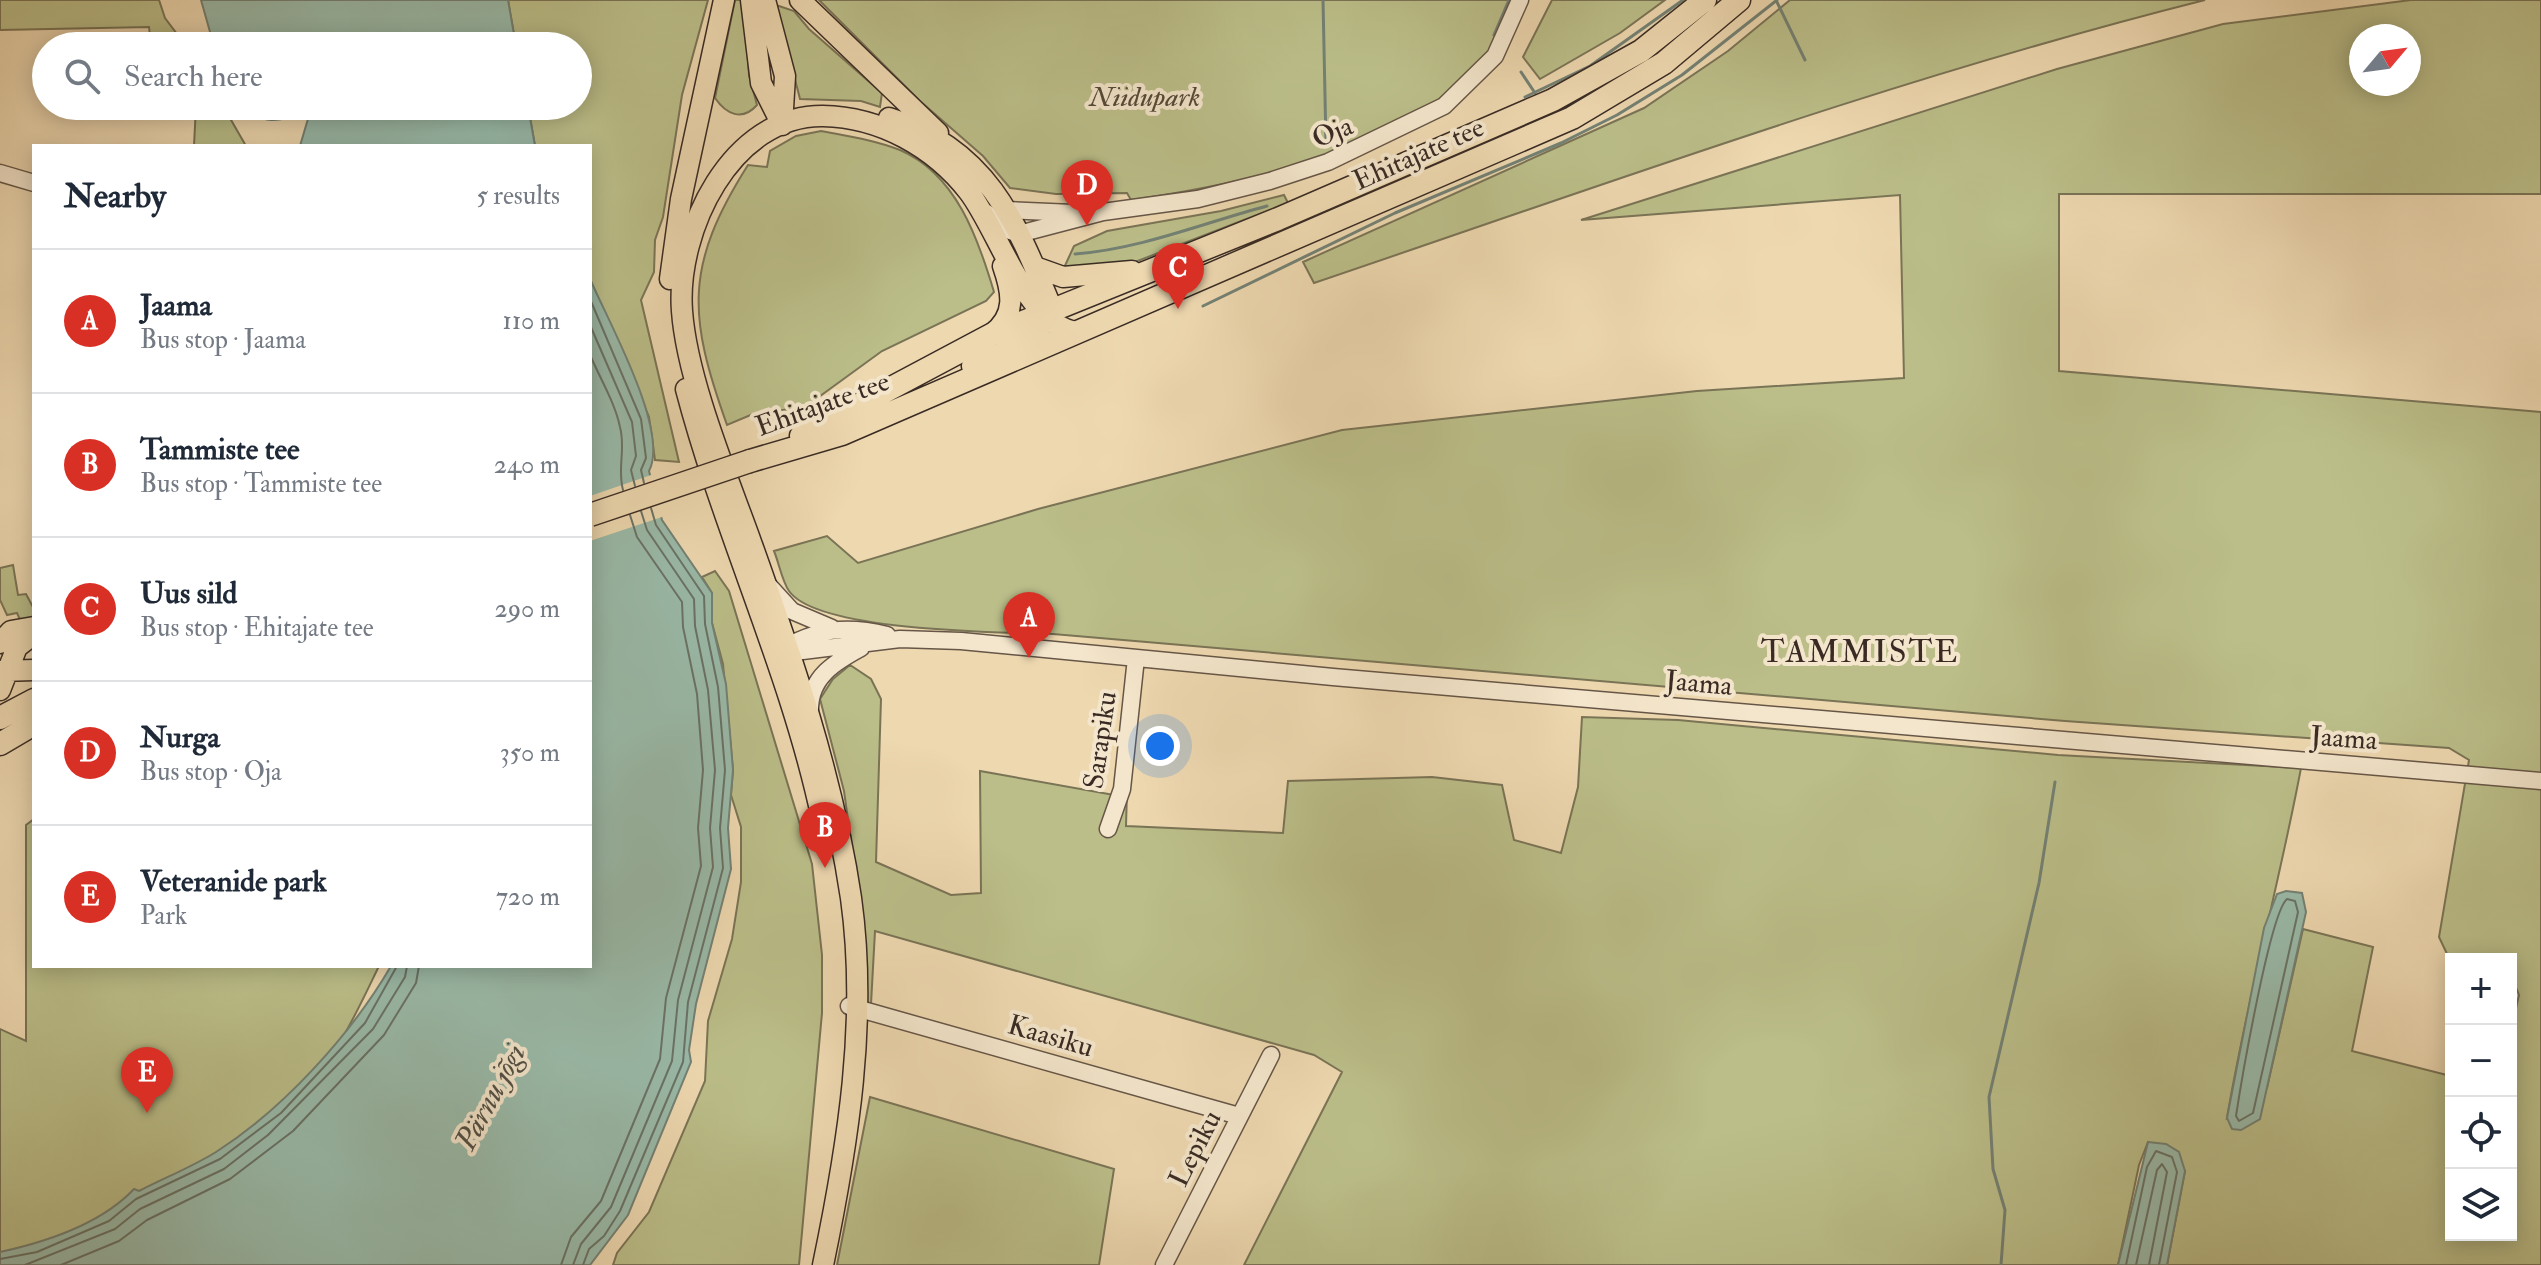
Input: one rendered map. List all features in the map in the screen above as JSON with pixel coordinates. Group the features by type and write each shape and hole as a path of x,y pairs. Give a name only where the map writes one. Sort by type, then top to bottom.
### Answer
{"highway":[{"name":"Ehitajate tee","path":"750,461 991,335 1278,219 1553,100 1641,51 1705,0"},
{"name":"Ehitajate tee","path":"750,461 842,434 1572,118 1664,63 1739,0"},
{"path":"592,514 750,461"},
{"path":"1,725 32,702"},
{"path":"1,725 32,723"}],"main road":[{"path":"724,0 690,154 673,255 670,307 682,373 707,466 810,723 832,802 848,882 854,1007 824,1256"},
{"path":"787,0 833,35"},
{"path":"800,0 983,176 1006,210 1035,267 1047,314"},
{"path":"764,1 753,22 761,83 781,119"},
{"path":"764,1 785,76 781,119"},
{"path":"673,255 689,214 718,165 747,136 781,119 822,107 862,112 908,125 955,148"},
{"path":"854,1007 840,906 783,651 765,581 685,337 682,284 693,234 714,187 742,151 781,119 825,116 852,119 892,131 932,155 977,203 1047,314 1063,331 1078,332"},
{"path":"977,203 1003,266 1012,304 1006,322 991,335"},
{"path":"1035,267 1058,277 1115,275 1138,270 1260,220 1278,219"},
{"path":"918,399 941,380 1010,348 1047,314"},
{"path":"0,643 11,631 32,627"},
{"path":"1,725 2,679 17,647 32,636"},
{"path":"2,679 32,671"}],"street":[{"name":"Oja","path":"1019,234 1103,212 1198,199 1270,181 1328,162 1394,133 1444,106 1475,79 1495,56 1520,0"},
{"path":"0,173 32,182"},
{"path":"977,203 1004,229 1019,234"},
{"name":"Oja","path":"1006,210 1030,213 1103,212"},
{"name":"Jaama","path":"765,581 792,611 834,628 900,639 2541,781"},
{"path":"783,651 834,628"},
{"name":"Jaama","path":"783,651 900,639"},
{"name":"Jaama","path":"810,723 811,693 824,672 873,642"},
{"name":"Sarapiku","path":"1108,829 1122,789 1136,658"},
{"name":"Kaasiku","path":"854,1007 1239,1116"},
{"name":"Lepiku","path":"1164,1265 1271,1055"}],"green space":[{"path":"0,0 159,0 165,18 176,32 150,32 149,27 0,30"},
{"path":"508,0 708,0 682,95 663,217 655,240 654,272 641,300 679,462 655,460 649,417 592,284 592,144 535,144 530,120 592,120 592,32 514,32"},
{"path":"735,0 744,0 749,75 757,105 740,114 729,112 715,98"},
{"name":"Niidupark","path":"819,0 1513,0 1487,56 1453,88 1414,116 1323,157 1274,172 1131,200 1127,193 1056,194 1010,188 983,156 920,101"},
{"path":"1552,0 1665,0 1620,33 1540,79 1523,57"},
{"path":"1790,0 2205,0 1979,62 1868,97 1314,283 1303,262 1644,108 1728,51"},
{"path":"2411,0 2541,0 2541,194 2059,194 2059,371 2541,412 2541,1265 2167,1265 2185,1171 2148,1142 2139,1165 2118,1265 1244,1265 1342,1072 1314,1055 875,931 871,1004 864,1003 861,913 844,791 820,699 833,679 850,665 871,679 881,699 876,862 951,895 981,893 980,771 1114,795 1127,791 1126,826 1283,833 1288,781 1432,777 1502,785 1514,840 1561,853 1578,787 1582,717 1678,720 2058,755 2301,768 2227,1118 2267,1088 2303,929 2373,947 2352,1051 2445,1074 2445,1241 2517,1241 2517,953 2447,953 2439,937 2469,760 2449,748 2065,721 1053,634 913,627 835,615 807,605 789,591 784,582 774,551 827,536 858,563 1038,509 1342,430 1697,391 1904,378 1900,195 1581,220 2057,69 2223,24"},
{"path":"776,5 794,11 809,29 882,93 880,107 861,101 800,99"},
{"path":"195,120 231,120 245,144 194,144"},
{"path":"821,131 900,150 936,175 950,191 972,230 994,292 986,301 882,351 805,407 753,414 727,425 705,353 700,321 699,292 712,233 748,165 767,167 770,151 796,136"},
{"path":"1284,195 1288,203 1122,267 1063,270 1074,246 1107,231 1221,211"},
{"path":"13,565 18,595 26,594 32,605 32,623 21,622 17,613 7,615 0,600 0,568"},
{"path":"715,571 729,591 812,864 822,955 822,1013 799,1265 613,1265 617,1253 649,1212 705,1081 708,1021 732,939 741,882 741,827 731,795 733,770 723,664 712,623 712,593 702,577"},
{"path":"32,820 32,968 378,968 331,1056 311,1082 280,1113 245,1141 166,1189 0,1263 0,1029 26,1041 26,825"},
{"path":"870,1097 1114,1169 1099,1265 837,1265"}],"water":[{"path":"201,0 508,0 514,32 210,32"},
{"path":"308,120 530,120 535,144 301,144"},
{"name":"Pärnu jõgi","path":"592,283 644,404 653,453 649,471 662,520 712,593 712,623 726,684 733,770 728,828 731,869 696,1004 689,1050 691,1062 628,1215 590,1265 0,1265 0,1252 54,1237 89,1222 134,1189 139,1191 197,1163 241,1135 313,1069 375,992 390,968 592,968"},
{"path":"2286,891 2302,893 2306,912 2260,1119 2241,1130 2232,1129 2227,1118 2264,928 2277,894"},
{"path":"2148,1142 2166,1144 2179,1152 2185,1171 2167,1265 2118,1265"}],"pier":[{"path":"654,474 665,516 592,540 592,495"}],"waterway":[{"path":"1323,0 1326,144"},
{"path":"1494,35 1509,0"},
{"path":"1525,97 1590,66 1683,0"},
{"path":"1776,0 1805,60"},
{"path":"1203,306 1395,213 1561,143 1617,115 1682,75 1777,0"},
{"path":"1521,72 1535,93"},
{"path":"1075,254 1124,247 1267,206"},
{"path":"2001,1265 2005,1210 1993,1169 1989,1097 2039,883 2055,782"}],"place":[{"name":"Nurga","path":"1087,226"},
{"name":"Uus sild","path":"1178,309"},
{"name":"Jaama","path":"1029,658"},
{"name":"Tammiste tee","path":"825,868"},
{"name":"Veteranide park","path":"147,1113"}],"district":[{"name":"TAMMISTE","path":"1860,651"}]}
